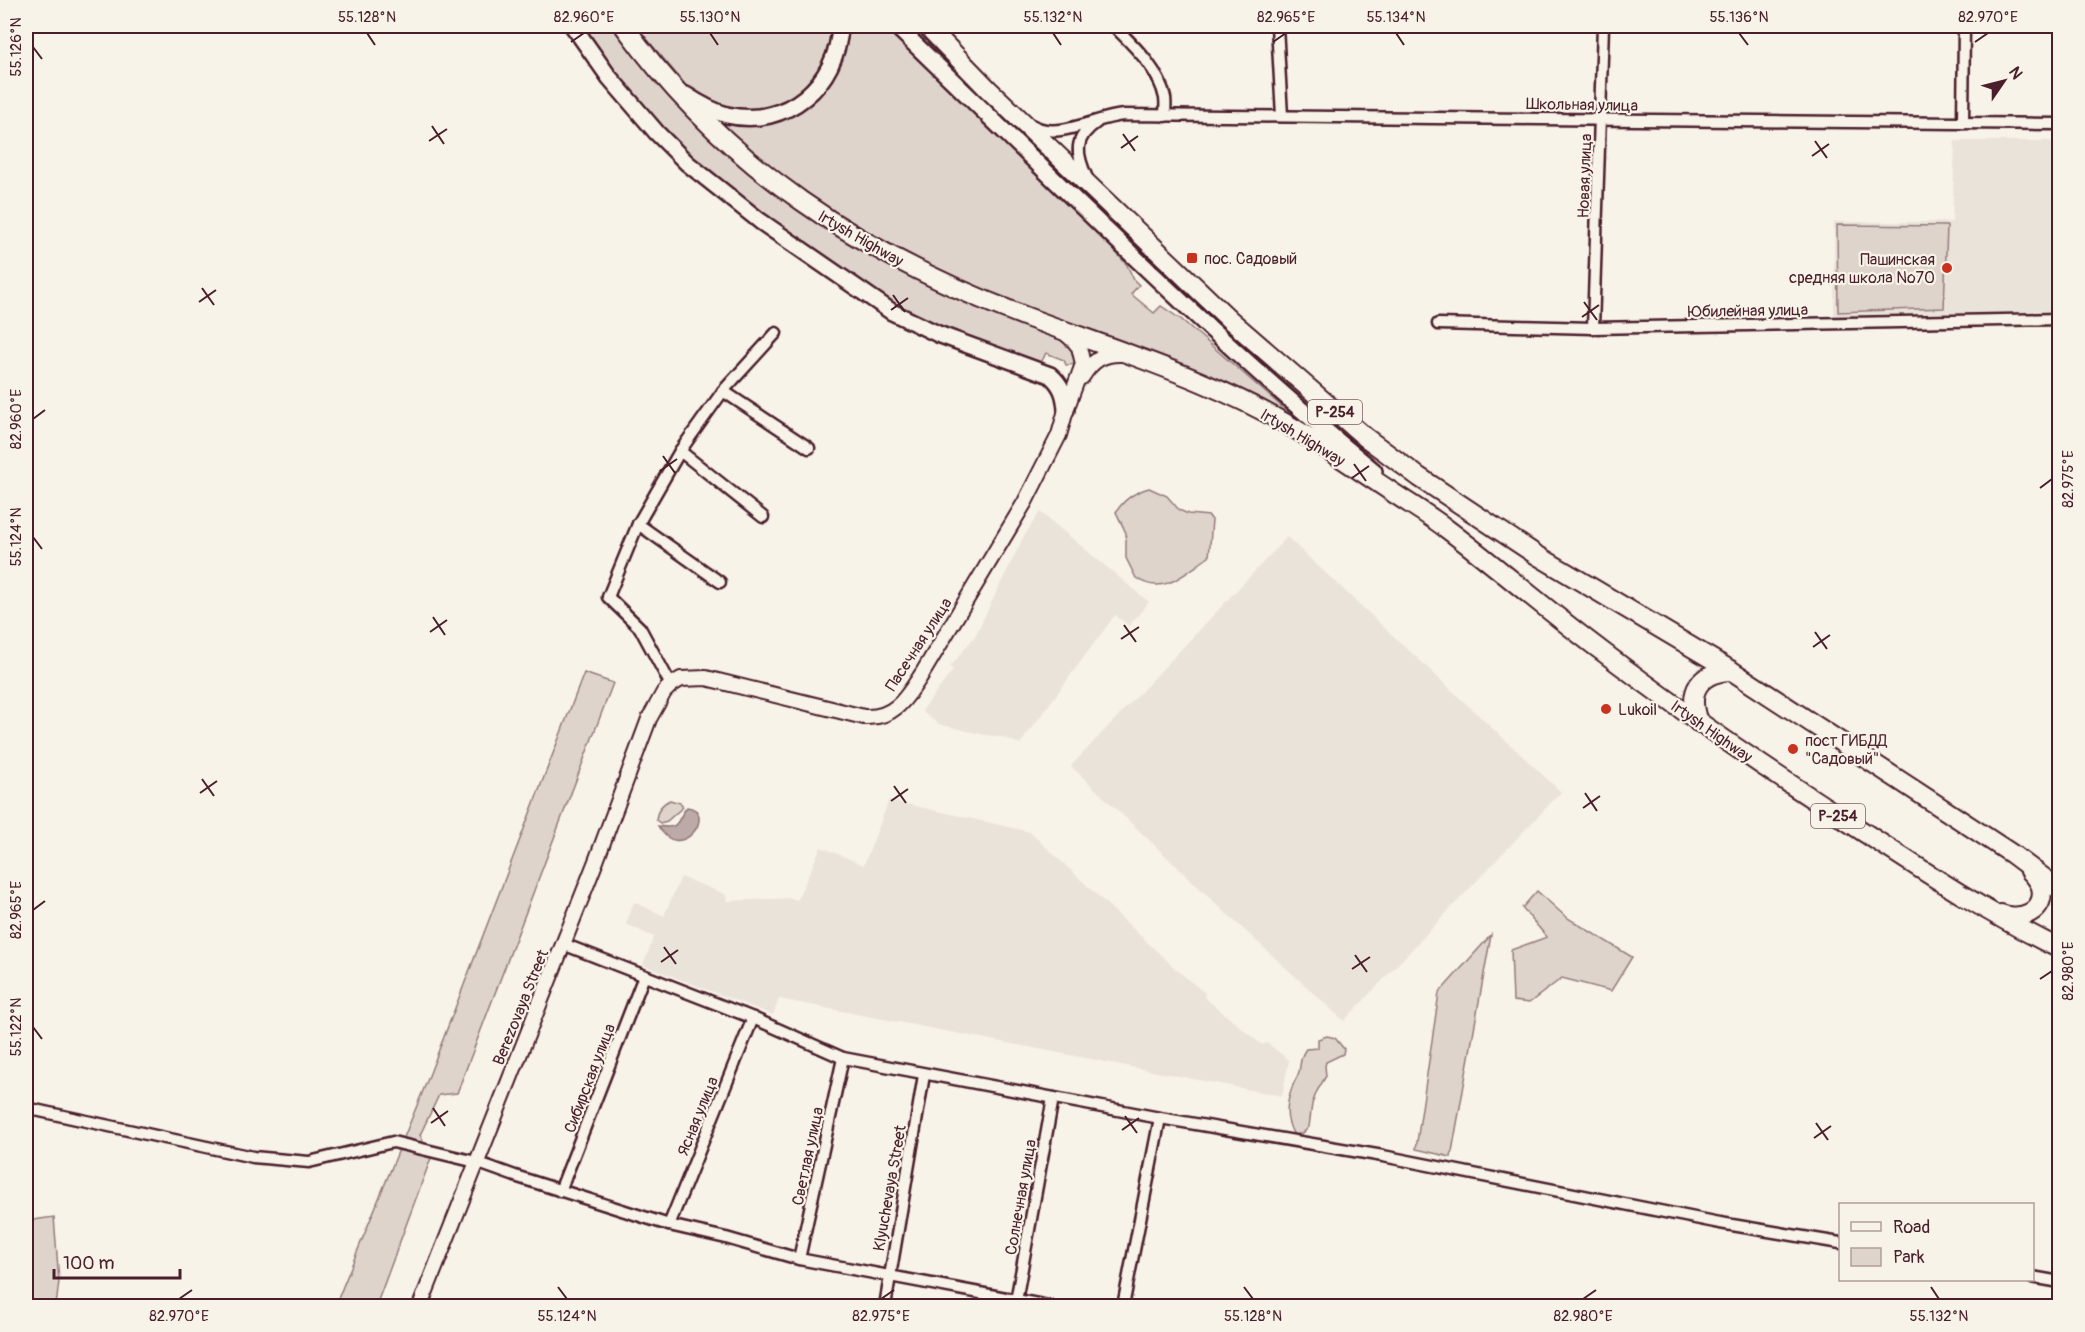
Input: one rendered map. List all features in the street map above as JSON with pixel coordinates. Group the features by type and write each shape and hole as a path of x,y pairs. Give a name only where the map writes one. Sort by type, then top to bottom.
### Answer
{"highway":[{"name":"Irtysh Highway","path":"624,26 667,82 737,151 831,223 887,255 970,295 1131,355 1226,394 1306,436 1443,526 1597,648 1698,722 1785,781 1980,906 2060,949"},
{"name":"Irtysh Highway","path":"927,26 988,89 1229,319 1365,437 1419,477 1535,554 1732,671 2012,854 2060,890"},
{"path":"1698,722 1693,707 1696,688 1710,675 1719,671 1732,671"},
{"path":"1980,906 2007,917 2017,918 2027,915 2038,904 2042,888 2012,854"}],"main road":[{"path":"573,26 630,103 687,163 721,192 843,280 892,312 938,334 1050,375 1061,387 1065,396 1066,410"},
{"path":"667,82 695,101 727,115 752,117 776,114 799,103 820,83 836,54 840,26"},
{"path":"896,26 1214,333 1351,453 1443,526"},
{"path":"920,26 988,89"},
{"path":"970,295 997,309 1071,338 1079,347 1083,359 1076,387"},
{"path":"1076,387 1089,366 1100,357 1110,354 1131,355"},
{"name":"Пасечная улица","path":"670,685 681,679 706,678 864,717 885,716 892,711 907,697 922,674 1025,502 1059,435 1076,387"},
{"name":"Berezovaya Street","path":"420,1306 649,719 670,685"}],"street":[{"path":"1114,26 1150,66 1160,83 1166,99 1165,116"},
{"path":"1277,26 1282,116"},
{"name":"Новая улица","path":"1593,328 1603,26"},
{"path":"1963,123 1964,26"},
{"name":"Школьная улица","path":"1015,115 1048,132 1068,129 1105,117 1165,116 2060,124"},
{"path":"1091,187 1080,164 1079,144 1088,128 1105,117"},
{"name":"Юбилейная улица","path":"1438,324 1593,328 2060,319"},
{"path":"670,685 640,628 608,597 638,524 680,451 723,391 776,333"},
{"path":"723,391 808,448"},
{"path":"680,451 763,517"},
{"path":"638,524 720,582"},
{"path":"1948,812 2009,844 2060,882"},
{"path":"563,944 753,1018 843,1058 1160,1118 1383,1156 1709,1220 1839,1243"},
{"name":"Сибирская улица","path":"560,1191 644,976"},
{"name":"Ясная улица","path":"669,1225 753,1018"},
{"name":"Светлая улица","path":"799,1259 843,1058"},
{"name":"Klyuchevaya Street","path":"885,1306 924,1075"},
{"name":"Солнечная улица","path":"1016,1301 1053,1098"},
{"path":"26,1108 253,1157 309,1162 393,1142 476,1162 669,1225 726,1238 799,1259 1049,1306"},
{"path":"1123,1306 1160,1118"},
{"path":"2034,1277 2060,1282"}],"shaded area":[{"name":"Пашинская средняя школа №70","path":"1955,141 2059,141 2059,314 1954,313 1834,316 1834,222 1952,222"},
{"path":"1040,512 1149,602 1129,626 1115,615 1020,744 1002,737 938,724 922,711 953,670 950,667 975,636 1023,538"},
{"path":"1287,537 1561,792 1344,1021 1071,766"},
{"path":"889,800 1030,832 1179,972 1205,993 1204,997 1262,1045 1267,1043 1289,1060 1282,1096 779,999 773,1015 643,965 654,937 626,924 634,902 664,916 681,877 725,894 728,901 791,898 797,900 821,847 864,865"},
{"path":"687,807 696,811 699,817 698,825 693,833 685,839 676,840 667,837 658,826 674,826"}],"green space":[{"path":"579,26 614,26 631,49 749,170 1063,338 1074,349 1077,364 1066,365 1064,360 1046,353 1040,365 917,319 890,304 735,194 694,161 633,98"},
{"path":"636,26 835,26 834,36 818,78 784,106 752,112 720,107 689,89"},
{"path":"847,26 885,26 1112,248 1127,265 1139,285 1131,294 1154,313 1161,306 1182,320 1303,425 1186,367 1104,334 1014,303 919,264 798,192 708,114 726,119 818,94 841,62"},
{"path":"1837,225 1947,226 1944,308 1838,312"},
{"path":"1149,488 1167,496 1179,510 1188,514 1209,516 1212,520 1209,557 1183,576 1165,584 1146,583 1136,578 1126,558 1126,533 1116,512 1130,497"},
{"path":"584,673 613,683 457,1093 439,1095 420,1135 431,1158 376,1306 335,1306 427,1081"},
{"path":"670,800 680,803 683,807 667,821 660,823 656,820 658,810"},
{"path":"1537,891 1566,917 1632,957 1611,991 1562,978 1529,1003 1513,1001 1511,950 1547,937 1522,908"},
{"path":"1491,935 1451,1157 1416,1149 1439,993"},
{"path":"1327,1036 1335,1038 1344,1049 1343,1054 1326,1062 1326,1076 1312,1104 1309,1127 1303,1133 1294,1135 1287,1116 1288,1104 1302,1057 1306,1049 1318,1048 1318,1039"},
{"path":"54,1217 59,1281 56,1306 26,1306 26,1221"}],"place":[{"name":"пос. Садовый","path":"1192,258"},
{"name":"Пашинская средняя школа №70","path":"1947,268"},
{"name":"Lukoil","path":"1606,709"},
{"name":"пост ГИБДД \"Садовый\"","path":"1793,749"}]}
